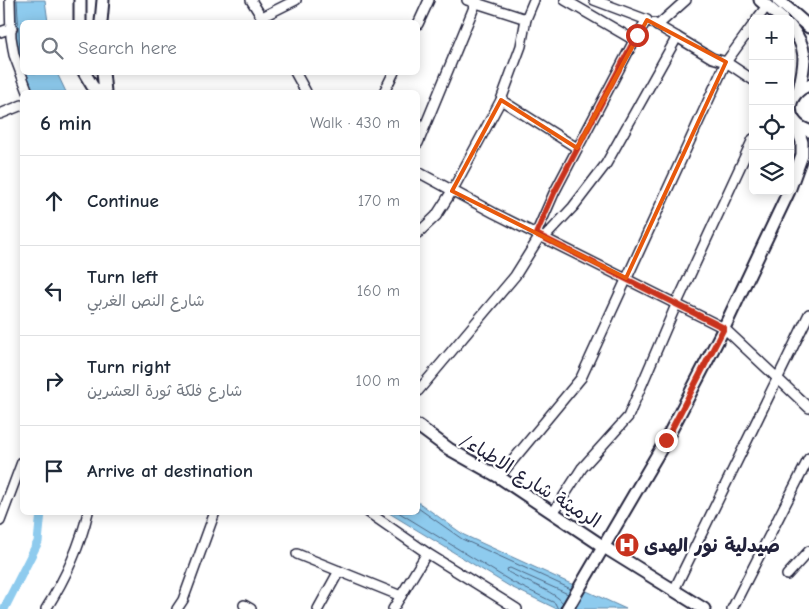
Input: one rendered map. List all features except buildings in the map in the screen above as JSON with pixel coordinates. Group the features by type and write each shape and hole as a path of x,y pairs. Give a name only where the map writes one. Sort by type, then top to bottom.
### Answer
{"main road":[{"path":"80,0 80,20"},
{"path":"101,20 103,0"},
{"path":"778,0 809,27"},
{"path":"763,3 777,15"},
{"path":"794,31 803,42 805,58 804,88 794,96"},
{"path":"86,75 93,87 97,90"},
{"path":"103,75 106,90"},
{"path":"795,122 800,128 809,132"},
{"path":"794,177 802,154 802,142 795,122"},
{"path":"794,182 809,161"},
{"path":"567,609 666,440 724,328 787,195"},
{"name":"/الرميثة شارع الاطباء","path":"420,427 449,449 499,477 604,547 704,609"}],"street":[{"path":"10,0 14,55 20,71"},
{"path":"250,0 264,20 296,0"},
{"path":"420,20 429,0"},
{"path":"420,230 436,216 452,191 501,100 521,46 526,19 534,0"},
{"path":"565,0 634,40"},
{"path":"594,0 647,20 712,58 726,62 749,77"},
{"path":"420,138 473,1 526,19"},
{"path":"657,26 680,2"},
{"path":"759,15 763,3"},
{"path":"420,389 515,276 540,236 554,193 634,40 647,20"},
{"path":"0,32 12,28"},
{"path":"499,477 581,378 726,62 749,30"},
{"path":"540,236 573,207 606,164 677,37"},
{"path":"22,75 27,90"},
{"path":"297,75 305,90"},
{"path":"385,90 392,75"},
{"path":"501,100 578,148"},
{"path":"0,114 20,107"},
{"path":"553,513 582,468 628,417 676,305 749,148"},
{"path":"420,173 540,236 724,328 809,408"},
{"path":"674,590 809,314"},
{"path":"732,609 809,458"},
{"path":"0,521 20,467"},
{"path":"46,609 70,567 79,546 87,515"},
{"path":"177,609 183,600 214,515"},
{"path":"372,515 427,553 517,609"},
{"path":"787,575 809,551"},
{"path":"393,609 427,553"},
{"path":"298,554 400,596"},
{"path":"318,609 339,571"}],"highlighted area":[{"path":"647,20 726,62 626,278 452,191 501,100 577,148"}],"water":[{"path":"12,0 45,0 48,20 20,20 20,66 15,52"},
{"path":"24,75 58,75 65,90 31,90"},
{"path":"420,503 464,535 626,609 557,609 509,586 392,515 420,515"}],"waterway":[{"path":"4,609 38,542 41,515"}],"place":[{"name":"صيدلية نور الهدى","path":"627,545"}],"route":[{"path":"637,35 554,193 536,234 724,328 666,440"}]}
